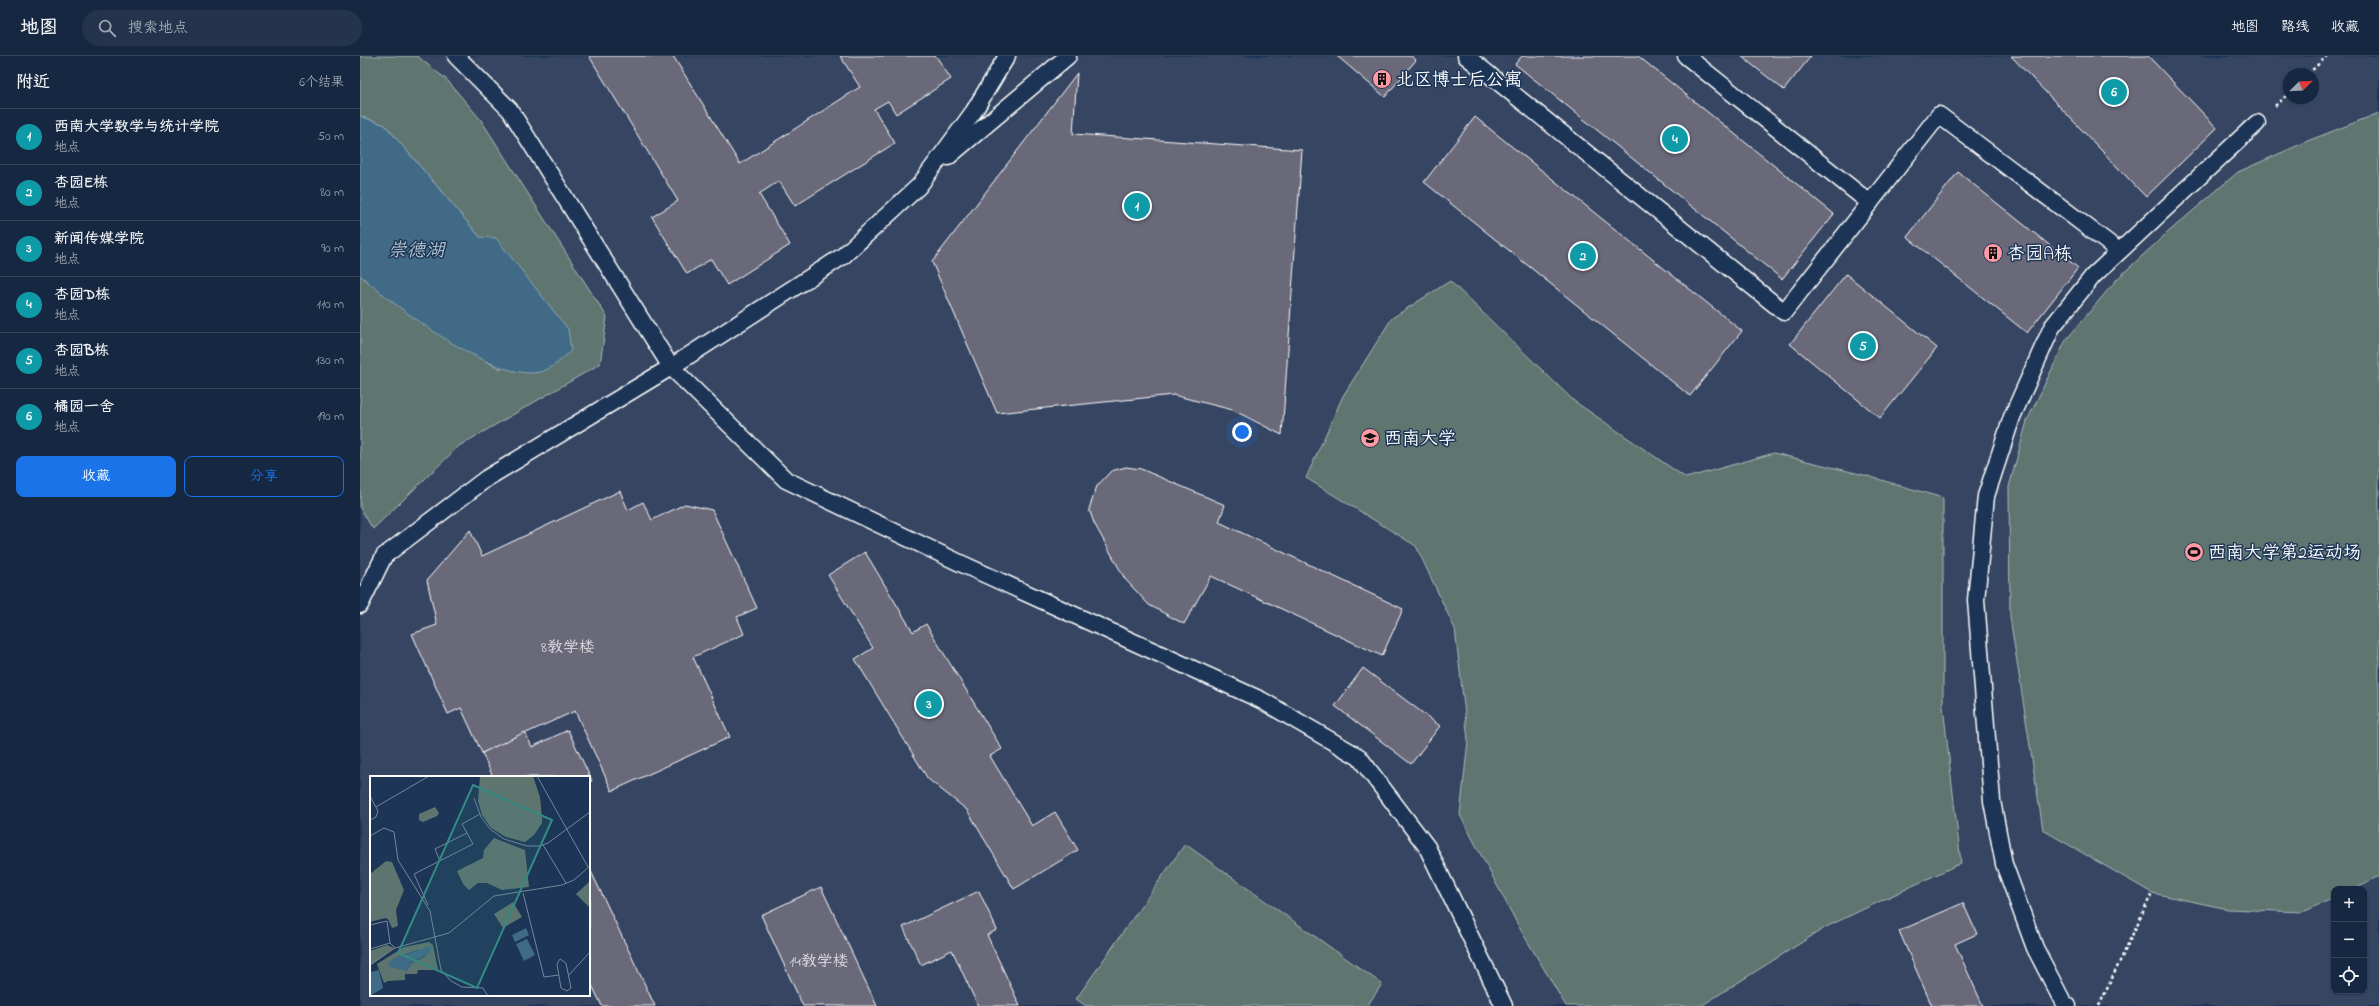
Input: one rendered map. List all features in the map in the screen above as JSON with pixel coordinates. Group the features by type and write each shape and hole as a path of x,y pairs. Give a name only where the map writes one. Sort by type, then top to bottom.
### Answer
{"lane":[{"path":"456,56 510,110 671,366 786,480 960,563 1261,700 1359,757 1427,847 1504,1006"},
{"path":"360,605 384,556 487,478 671,366 843,256 919,186 974,111 1007,56"},
{"path":"927,175 1068,56"},
{"path":"1686,56 1870,203"},
{"path":"1475,59 1784,312 1939,115 2119,251"},
{"path":"2068,1006 2063,1002 2036,948 2004,864 1992,800 1976,600 1986,496 2012,417 2052,327 2093,276 2257,123"}],"path":[{"path":"2314,68 2327,56"},
{"path":"2099,1006 2152,893"}],"shaded area":[{"name":"西南大学","path":"360,56 2379,56 2379,1006 360,1006"}],"green space":[{"path":"360,56 417,56 447,80 481,120 607,317 600,364 459,446 373,529 360,508 360,275 393,302 445,338 501,369 480,237 385,125 360,116"},
{"name":"西南大学第2运动场","path":"2379,113 2379,876 2359,886 2331,886 2331,899 2302,912 2228,909 2152,893 2043,830 2010,617 2009,487 2027,421 2066,340 2117,279 2166,234 2238,172 2310,140"},
{"path":"1450,281 1574,401 1686,478 1774,453 1864,475 1943,498 1943,706 1961,863 1826,927 1701,1006 1566,1006 1519,927 1460,815 1468,740 1455,629 1416,546 1306,478 1343,396 1392,318"},
{"path":"1185,844 1382,984 1367,1006 1086,1006 1076,999"}],"water":[{"name":"崇德湖","path":"360,116 385,125 480,237 496,238 568,329 571,351 548,369 532,373 512,370 490,363 466,351 417,320 360,275"}],"building":[{"path":"589,56 673,56 740,164 860,87 840,56 936,56 951,79 896,114 888,101 874,109 895,143 795,206 779,181 759,194 790,245 727,285 711,259 687,274 652,217 678,201"},
{"name":"北区博士后公寓","path":"1337,56 1411,56 1416,60 1385,97"},
{"path":"1522,56 1638,56 1834,214 1782,279 1515,64"},
{"path":"1741,56 1811,56 1784,90"},
{"path":"2011,56 2148,56 2217,128 2146,197"},
{"path":"1077,73 1073,134 1302,150 1282,435 1233,410 1173,395 997,413 932,262"},
{"path":"1475,117 1742,331 1690,396 1424,182"},
{"name":"杏园A栋","path":"1958,172 2078,268 2027,333 1907,237"},
{"path":"1846,274 1937,348 1880,418 1790,344"},
{"path":"1126,467 1141,469 1225,505 1219,522 1403,609 1382,656 1211,576 1184,624 1149,605 1125,579 1094,523 1089,509 1097,486 1111,471"},
{"path":"620,491 628,510 643,502 652,520 685,504 712,510 757,608 737,617 744,634 693,657 730,737 612,791 575,711 482,753 461,708 448,714 412,634 437,625 427,580 470,530 482,556"},
{"path":"865,552 913,632 926,624 1002,749 990,756 1032,826 1055,812 1078,850 1014,889 967,810 928,779 855,659 873,648 828,575"},
{"path":"1363,668 1440,726 1411,764 1335,706"},
{"path":"568,730 590,776 493,776 482,753 525,732 532,747"},
{"path":"590,869 655,1006 602,1006 590,981"},
{"path":"821,887 877,1006 803,1006 761,915"},
{"path":"979,891 997,930 987,935 1020,1006 978,1006 952,950 921,965 903,927"},
{"path":"1963,903 1977,934 1955,944 1983,1006 1932,1006 1899,931"}],"place":[{"name":"北区博士后公寓","path":"1382,79"},
{"name":"橘园一舍","path":"2114,92"},
{"name":"杏园D栋","path":"1675,139"},
{"name":"西南大学数学与统计学院","path":"1137,206"},
{"name":"杏园A栋","path":"1993,253"},
{"name":"杏园E栋","path":"1583,256"},
{"name":"杏园B栋","path":"1863,346"},
{"name":"西南大学","path":"1370,438"},
{"name":"西南大学第2运动场","path":"2194,552"},
{"name":"新闻传媒学院","path":"929,704"}]}
